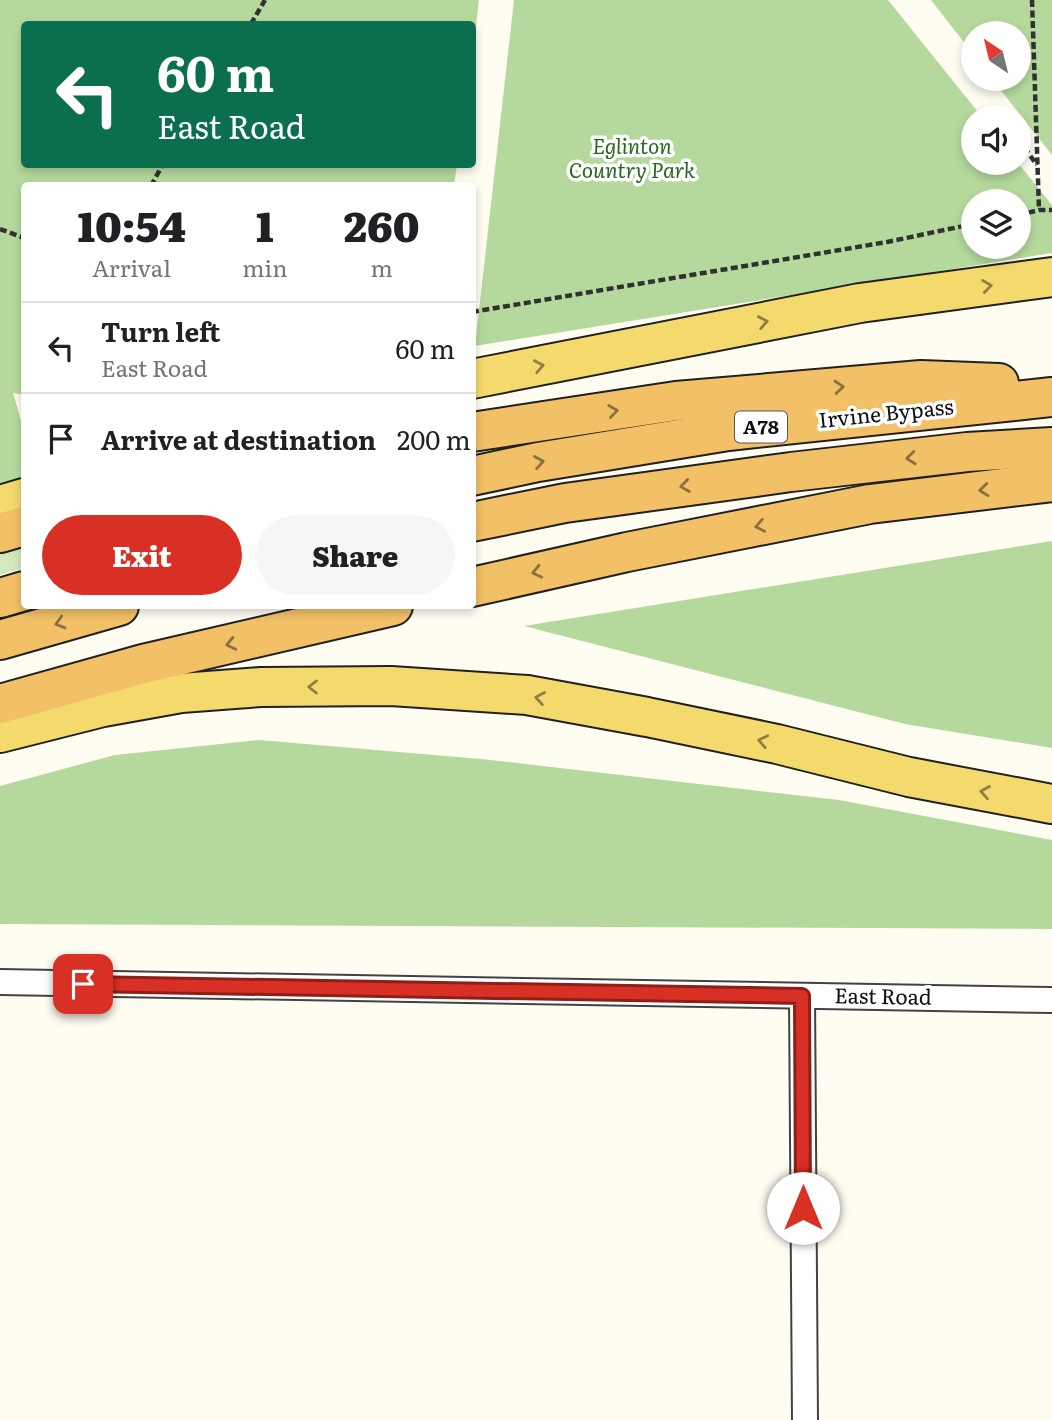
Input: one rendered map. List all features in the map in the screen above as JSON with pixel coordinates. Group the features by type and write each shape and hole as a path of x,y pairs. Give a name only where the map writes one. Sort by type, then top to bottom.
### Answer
{"highway":[{"path":"476,431 676,401 921,380 1052,385"},
{"name":"Irvine Bypass","path":"476,475 728,430 1052,397"},
{"name":"A78","path":"476,521 565,503 790,472 967,452 1052,447"},
{"path":"476,586 627,552 870,504 1052,482"},
{"path":"0,533 21,527"},
{"path":"0,598 21,592"},
{"path":"0,640 108,609"},
{"path":"0,704 143,664 380,609"}],"main road":[{"path":"476,378 860,303 1052,277"},
{"path":"0,505 21,499"},
{"path":"0,733 103,706 181,693 261,687 391,687 527,695 777,744 909,778 1052,804"}],"street":[{"name":"East Road","path":"0,982 1052,1000"},
{"path":"802,996 805,1420"}],"path":[{"path":"253,21 265,0"},
{"path":"1032,0 1039,210"},
{"path":"1031,157 1037,165"},
{"path":"1031,212 1052,210"},
{"path":"476,311 874,244 961,226"},
{"path":"0,229 21,237"}],"green space":[{"path":"0,0 479,0 476,25 476,21 21,21 21,168 457,168 454,182 21,182 21,394 13,393 21,421 21,480 0,485"},
{"name":"Eglinton Country Park","path":"514,0 888,0 972,105 961,105 961,175 1028,175 1052,205 1052,253 1031,256 1031,189 961,189 961,259 1015,259 476,346"},
{"path":"931,0 1052,0 1052,155 1031,128 1031,105 1013,105 1001,91 1031,91 1031,21 961,21 961,39"},
{"path":"1052,541 1052,748 905,724 524,626"},
{"path":"21,544 21,569 0,575 0,549"},
{"path":"259,740 481,759 839,800 1052,840 1052,929 0,924 0,786 115,755"}],"route":[{"path":"83,984 802,996 803,1208"}]}
